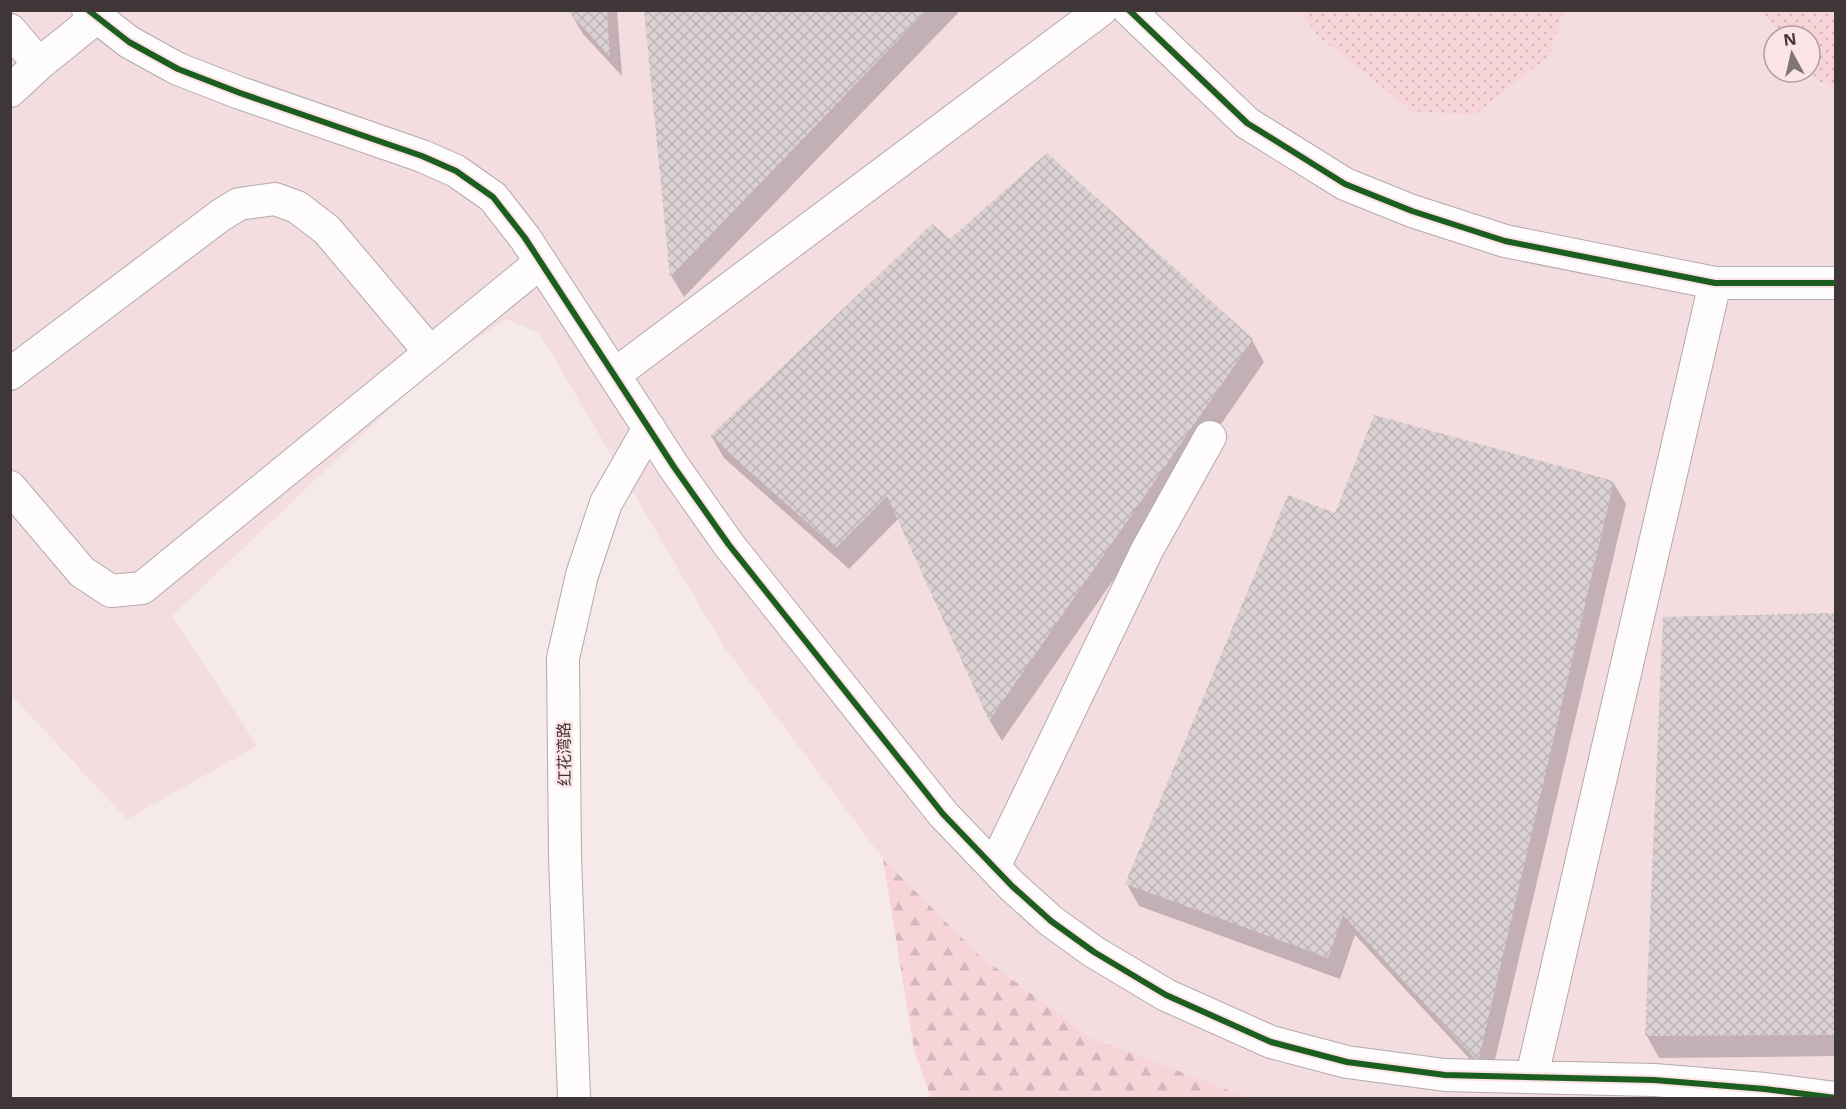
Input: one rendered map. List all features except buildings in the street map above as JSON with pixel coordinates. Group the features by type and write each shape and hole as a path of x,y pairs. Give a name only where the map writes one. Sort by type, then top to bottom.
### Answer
{"street":[{"path":"614,375 1101,10"},
{"path":"1129,10 1247,123 1345,184 1412,211 1505,241 1715,283 1836,283"},
{"path":"10,91 92,14 129,42 178,69 240,93 378,140 456,171 493,197 525,238 649,428 729,544 943,814 1051,921 1094,952 1166,995 1270,1042 1347,1062 1445,1075 1654,1080 1765,1089 1836,1098"},
{"path":"10,30 39,64"},
{"path":"10,374 221,215 239,204 275,199 297,207 327,230 430,352"},
{"path":"10,487 82,572 111,591 142,588 541,262"},
{"path":"1532,1076 1715,283"},
{"name":"红花湾路","path":"574,1098 565,857 563,658 582,575 606,503 649,428"},
{"path":"994,867 1147,550 1210,437"}],"shaded area":[{"path":"1762,10 1773,24 1762,24 1762,84 1820,84 1835,88 1835,1098 1249,1098 1092,1038 980,956 883,859 724,647 540,334 507,319 440,361 172,616 257,746 127,819 11,695 11,11 1299,11 1318,36 1549,56 1564,11"}],"green space":[{"path":"1299,11 1564,11 1549,56 1474,115 1412,111 1318,36"},
{"path":"1762,11 1835,11 1835,88 1822,83 1822,24 1772,24"},
{"path":"883,859 980,956 1092,1038 1249,1098 931,1098 914,1050"}],"cycle path":[{"path":"88,10 129,42 178,69 422,156 456,171 493,197 525,238 674,467 729,545 943,814 1012,886 1051,921 1094,952 1166,995 1271,1042 1347,1062 1445,1075 1654,1080 1765,1089 1836,1098"},
{"path":"1129,10 1247,123 1345,184 1412,211 1505,241 1715,283 1836,283"}]}
